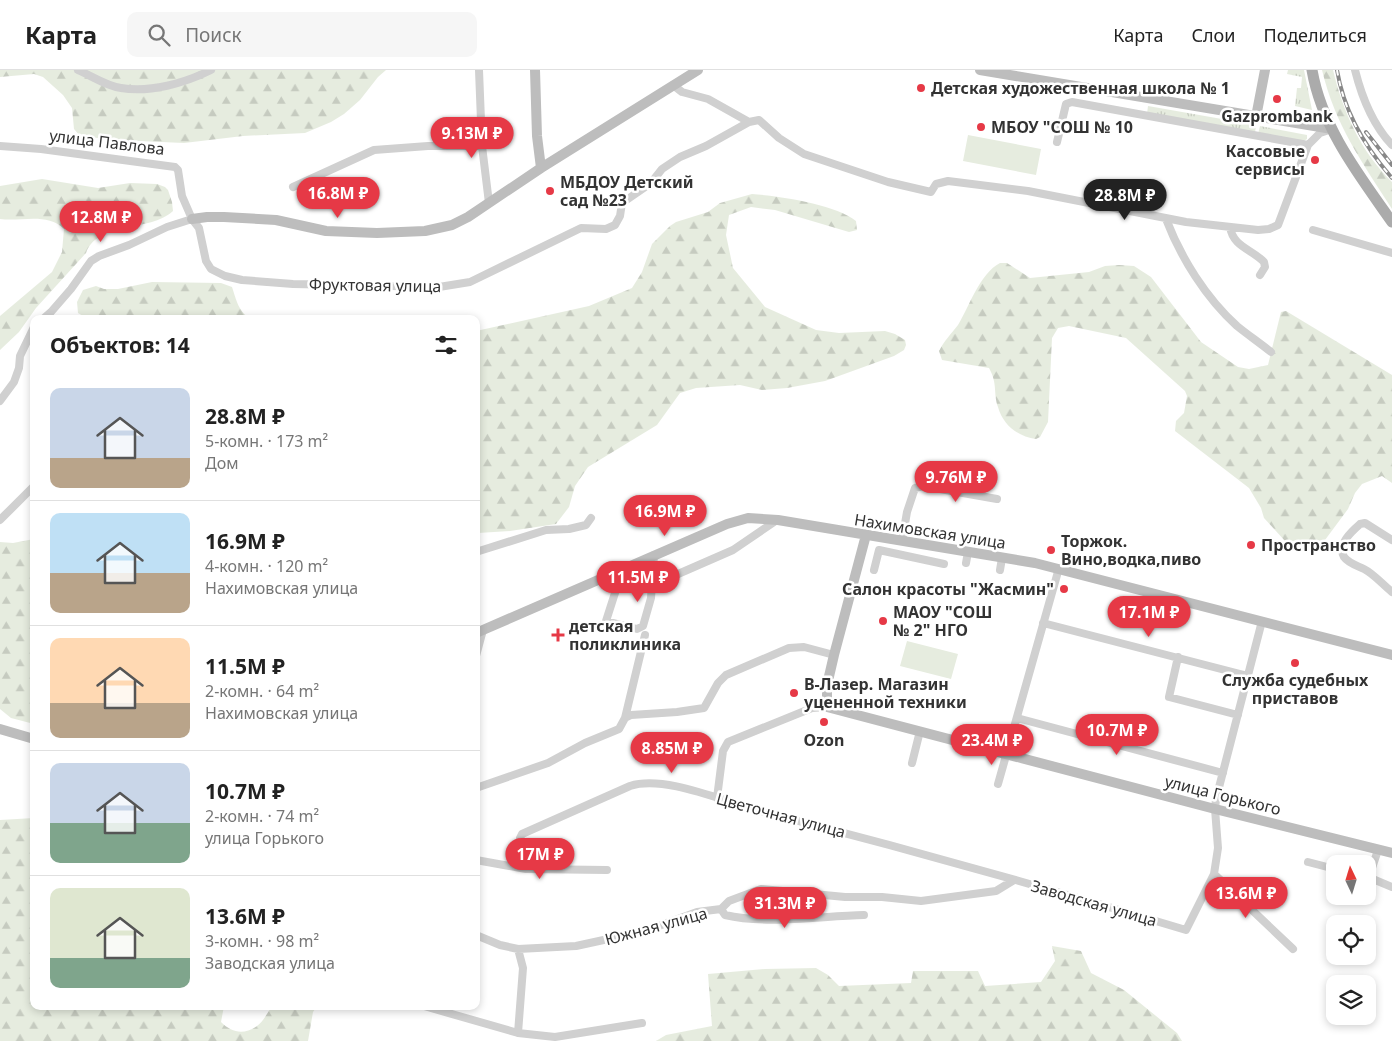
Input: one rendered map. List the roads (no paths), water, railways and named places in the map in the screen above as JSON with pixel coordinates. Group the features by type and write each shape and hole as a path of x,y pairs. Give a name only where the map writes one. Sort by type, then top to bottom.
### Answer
{"main road":[{"path":"535,70 537,136 541,168"},
{"path":"192,219 207,217 242,218 290,222 326,231 399,233 424,231 452,225 468,217 541,168 698,70"},
{"path":"980,70 1009,72 1332,129"},
{"path":"1256,117 1265,70"},
{"path":"1312,70 1318,96 1332,129 1359,175 1392,222"},
{"name":"Нахимовская улица","path":"480,631 738,520 755,517 1059,568 1392,655"},
{"path":"827,707 827,685 866,535"},
{"name":"улица Горького","path":"827,707 1214,809 1392,853"},
{"path":"0,730 30,738"}],"street":[{"path":"78,70 120,88 139,89 174,83 211,70"},
{"path":"479,70 482,146 489,203"},
{"path":"1355,70 1365,103 1375,124 1392,145"},
{"path":"673,85 682,92 708,99 749,122 759,120 779,138 804,154 888,182 931,192 936,184 948,180 1028,190 1107,205 1166,219 1258,230 1269,229 1278,225 1308,145 1320,133 1332,129"},
{"path":"1057,142 1066,104 1072,102 1308,145"},
{"name":"Фруктовая улица","path":"192,219 199,228 206,261 211,269 225,276 242,280 293,284 439,287 470,282 581,228 606,229 615,225 620,216 622,203 650,183 662,169 680,157 706,146 749,122"},
{"name":"улица Павлова","path":"0,146 41,149 171,165 178,170 182,196 192,219"},
{"path":"293,187 374,150 428,146 482,146"},
{"path":"48,315 71,290 91,262 99,256 129,245 167,227 192,219"},
{"path":"1166,219 1190,267 1206,291 1237,325 1271,352"},
{"path":"1230,227 1231,234 1236,243 1258,255 1264,262 1265,267 1260,275"},
{"path":"1313,230 1392,253"},
{"path":"0,401 14,382 20,356 30,335"},
{"path":"902,541 907,512 915,488 923,486 998,499"},
{"path":"0,520 30,490"},
{"path":"480,551 546,530 569,529 586,525 591,518"},
{"path":"662,581 732,550 778,520"},
{"path":"1392,540 1365,523 1360,524 1344,542 1342,550 1344,557 1356,566 1365,569 1392,592"},
{"path":"874,570 879,550 944,564"},
{"path":"966,563 968,552"},
{"path":"615,592 606,621 637,629 643,626 652,593 654,555"},
{"path":"1000,570 1002,558"},
{"path":"998,784 1059,568"},
{"name":"Заводская улица","path":"878,841 1186,930 1214,874 1218,848 1214,809 1262,621"},
{"path":"1043,623 1248,676"},
{"path":"480,787 548,763 585,742 619,729 625,718 646,635"},
{"path":"625,718 631,715 704,708 718,683 726,675 789,648 804,647 834,655"},
{"path":"1178,657 1169,697 1238,716"},
{"name":"улица Горького","path":"717,798 723,751 728,742 812,708 827,707"},
{"path":"1017,718 1223,773"},
{"path":"912,762 920,732"},
{"name":"Цветочная улица","path":"526,869 520,838 522,834 638,783 668,785 717,798 735,805 878,841"},
{"path":"1376,855 1378,850"},
{"path":"480,861 526,869 608,870"},
{"path":"1308,862 1326,867"},
{"path":"1214,874 1293,948"},
{"path":"721,908 730,901 761,889 845,897 882,897 921,901 996,891 1014,880"},
{"path":"1376,880 1392,887"},
{"name":"Южная улица","path":"480,937 500,945 518,949 558,948 601,942 660,927 697,912 721,908 725,915 748,918 864,915"},
{"path":"518,949 522,968 518,1034"},
{"path":"437,1010 518,1034 556,1037 642,1023"}],"railway":[{"path":"1337,70 1345,100 1357,128 1373,154 1392,178"},
{"path":"1366,132 1392,165"}],"place":[{"name":"Детская художественная школа № 1","path":"921,88"},
{"name":"Gazprombank","path":"1277,99"},
{"name":"МБОУ \"СОШ № 10","path":"981,127"},
{"name":"Кассовые сервисы","path":"1315,160"},
{"name":"МБДОУ Детский сад №23","path":"550,191"},
{"name":"Пространство","path":"1251,545"},
{"name":"Торжок. Вино,водка,пиво","path":"1051,550"},
{"name":"Салон красоты \"Жасмин\"","path":"1064,589"},
{"name":"МАОУ \"СОШ № 2\" НГО","path":"883,621"},
{"name":"детская поликлиника","path":"558,635"},
{"name":"Служба судебных приставов","path":"1295,663"},
{"name":"В-Лазер. Магазин уцененной техники","path":"794,693"},
{"name":"Ozon","path":"824,722"}]}
